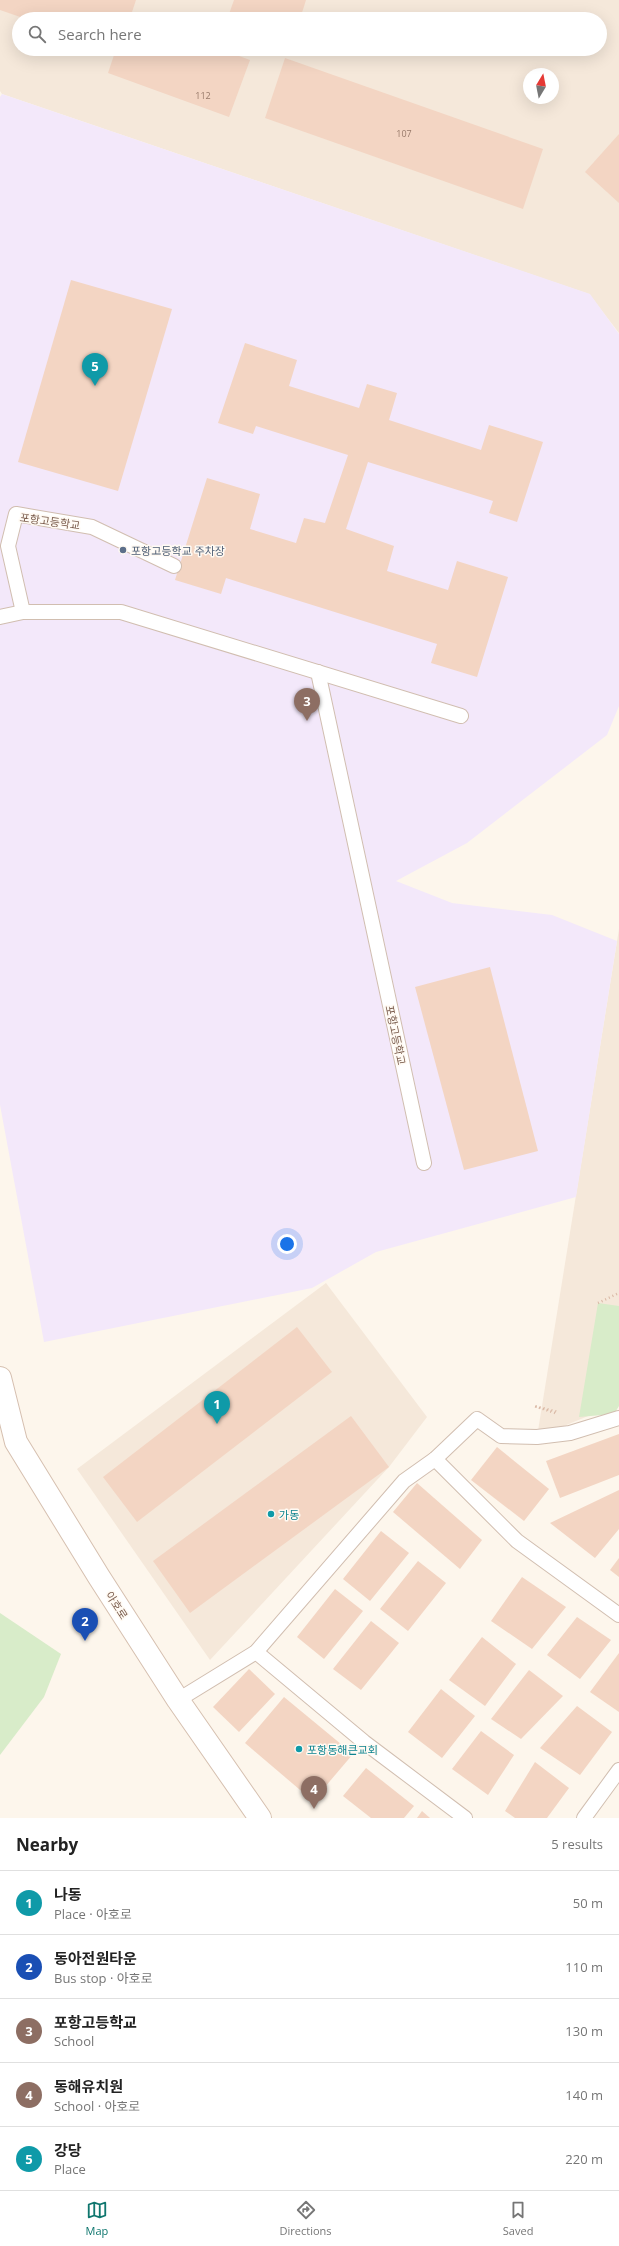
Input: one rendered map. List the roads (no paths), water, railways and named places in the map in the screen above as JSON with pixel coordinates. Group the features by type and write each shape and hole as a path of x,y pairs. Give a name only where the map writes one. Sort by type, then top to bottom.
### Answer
{"main road":[{"name":"아호로","path":"0,1378 16,1442 99,1577 178,1700 260,1818"}],"lane":[{"name":"포항고등학교","path":"23,612 8,546 16,514 92,527 174,566"},
{"path":"0,617 23,612 121,612 460,716"},
{"name":"포항고등학교","path":"318,672 424,1163"},
{"path":"178,1700 256,1652 404,1482 435,1459 477,1419 501,1436 537,1437 570,1433 619,1418"},
{"path":"435,1459 517,1541 619,1615"},
{"path":"256,1652 364,1742 465,1818"},
{"path":"584,1818 619,1770"}],"place":[{"name":"강당","path":"95,386"},
{"name":"포항고등학교 주차장","path":"123,550"},
{"name":"포항고등학교","path":"307,721"},
{"name":"나동","path":"217,1424"},
{"name":"가동","path":"271,1514"},
{"name":"동아전원타운","path":"85,1641"},
{"name":"포항동해큰교회","path":"299,1749"},
{"name":"동해유치원","path":"314,1809"}]}
